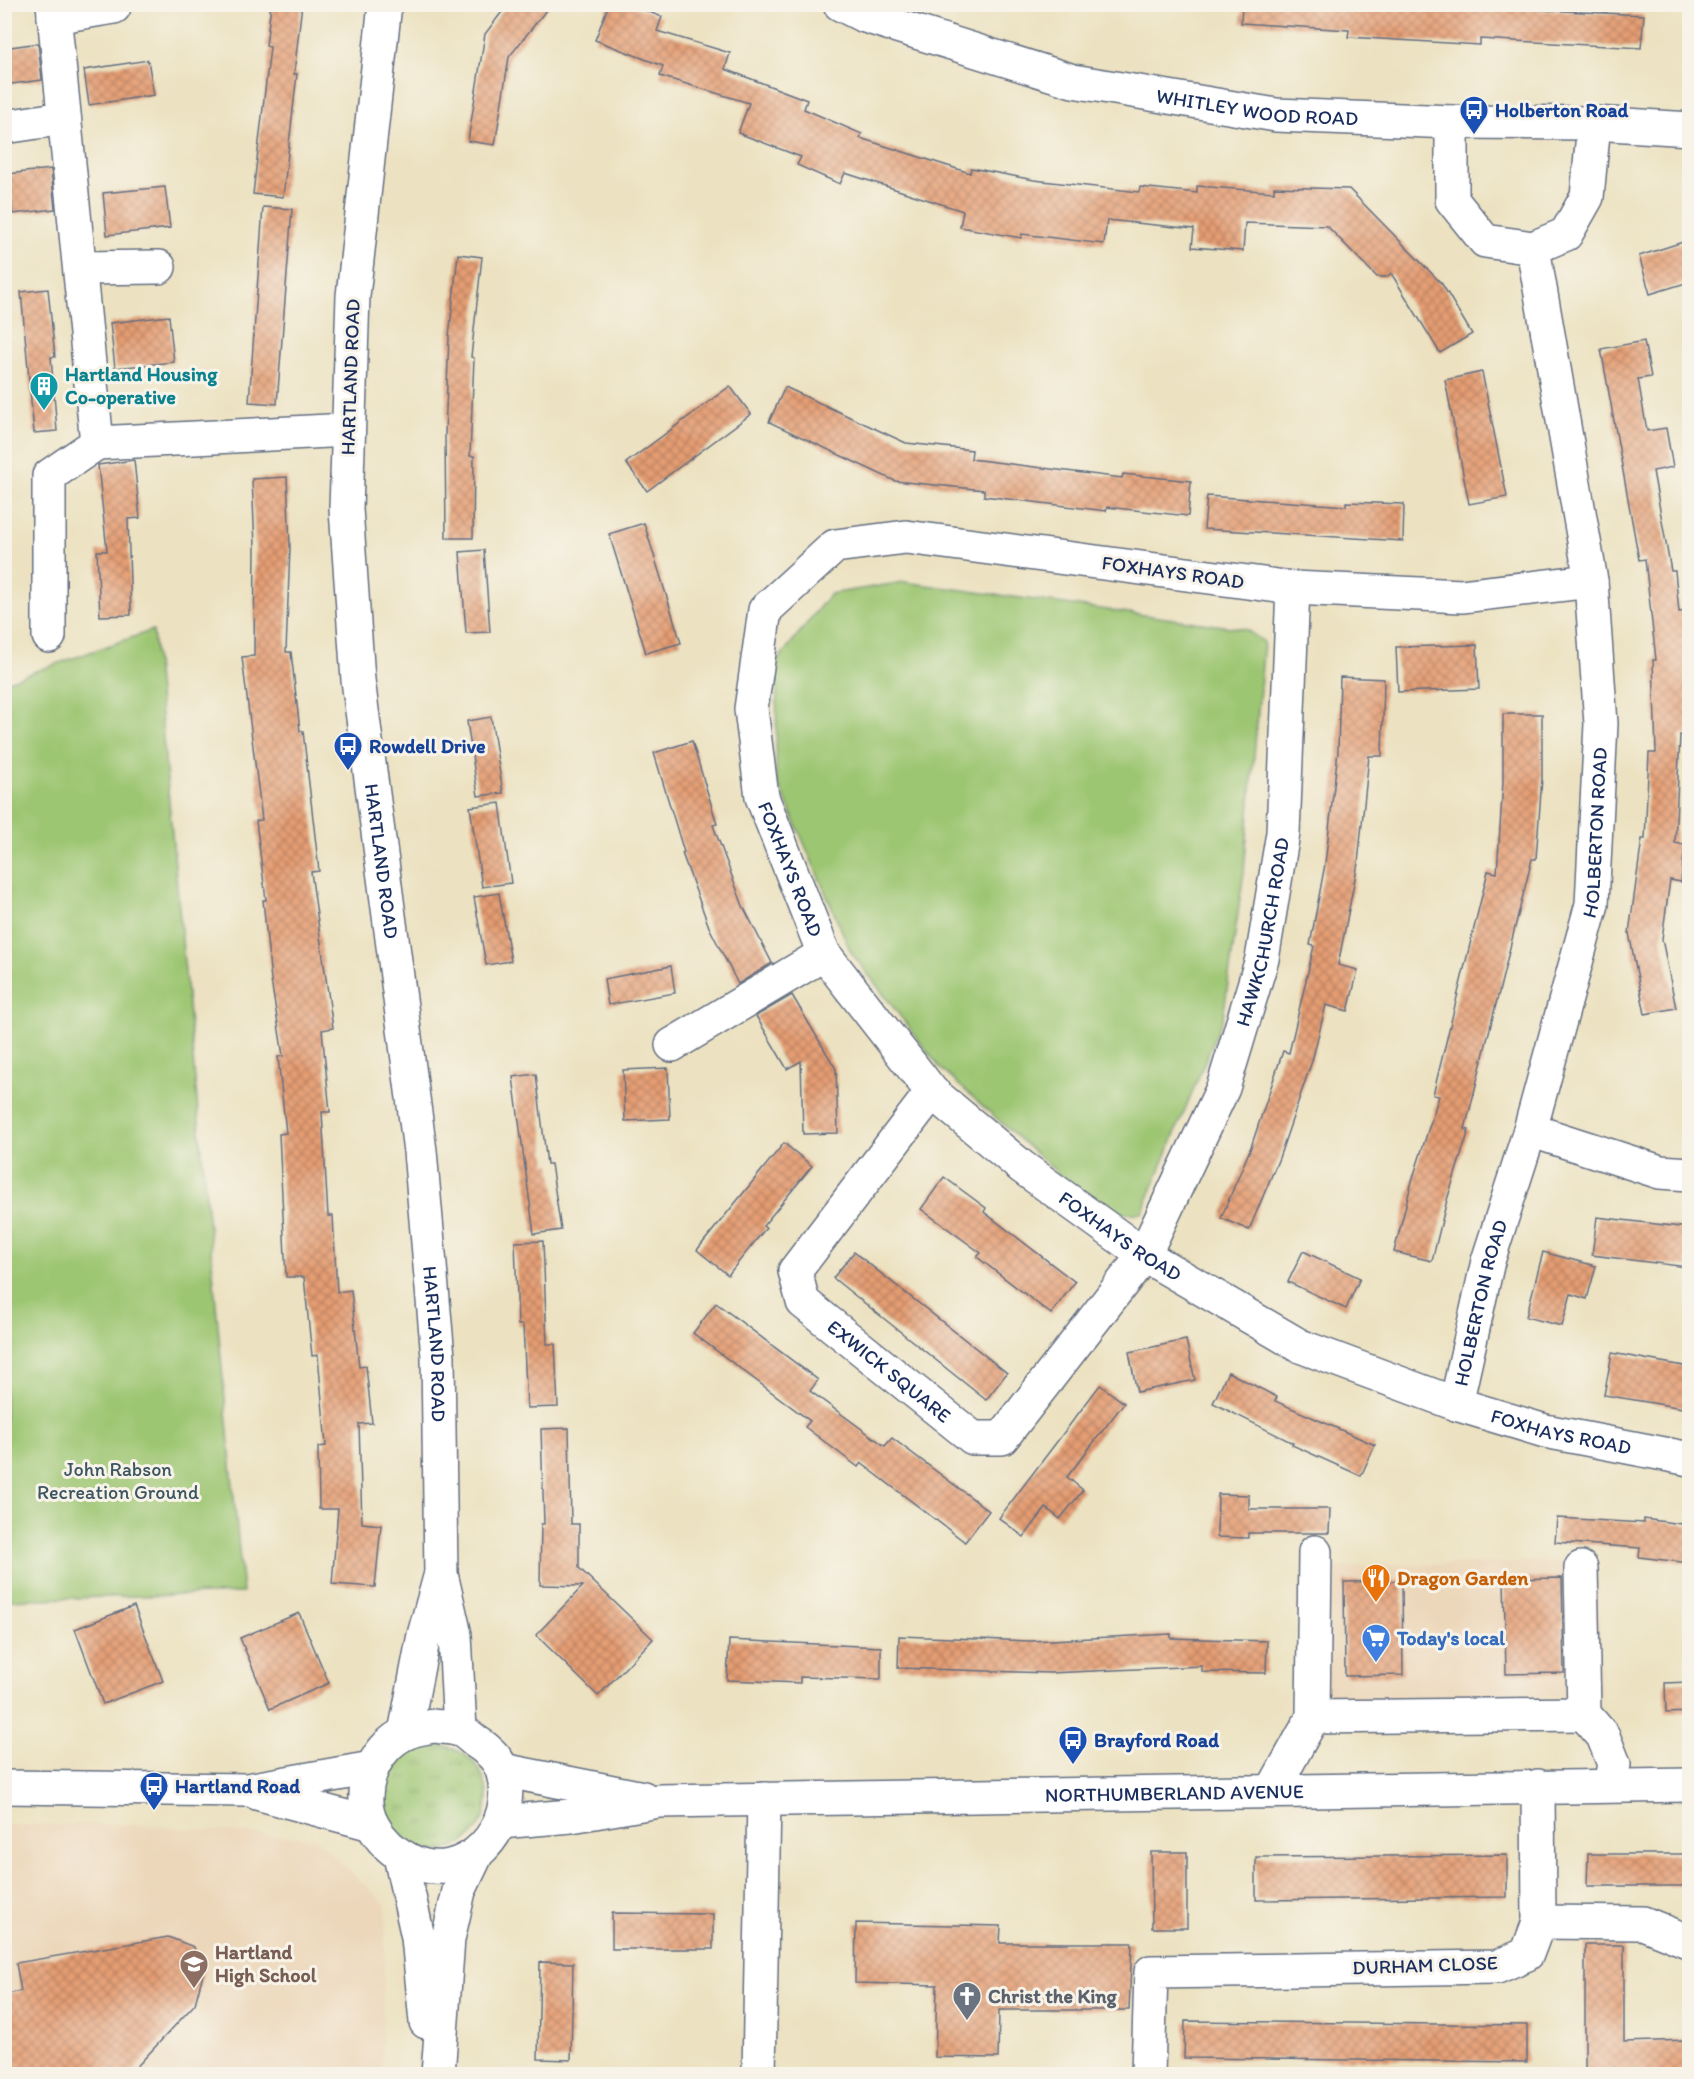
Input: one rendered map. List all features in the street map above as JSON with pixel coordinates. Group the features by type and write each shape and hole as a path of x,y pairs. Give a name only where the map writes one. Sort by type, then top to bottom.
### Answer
{"street":[{"name":"HARTLAND ROAD","path":"385,4 353,296 346,509 358,680 420,1150 437,1346 441,1574 455,1635 460,1730"},
{"name":"WHITLEY WOOD ROAD","path":"840,4 862,15 1073,81 1276,115 1452,122 1594,123 1689,129"},
{"path":"97,443 54,11 114,7"},
{"path":"11,126 64,118"},
{"path":"1452,122 1452,200 1485,241 1533,248 1566,234 1587,197 1594,123"},
{"name":"HOLBERTON ROAD","path":"1456,1404 1488,1261 1530,1130 1592,904 1601,724 1591,581 1533,248"},
{"path":"80,268 159,267"},
{"path":"49,636 49,476 97,443 348,430"},
{"name":"FOXHAYS ROAD","path":"1591,581 1462,596 1293,588 906,537 835,546 765,610 751,709 762,797 824,954 933,1092 1022,1167 1144,1255 1300,1346 1456,1404 1545,1431 1689,1459"},
{"name":"HAWKCHURCH ROAD","path":"1144,1255 1223,1088 1262,959 1283,832 1293,588"},
{"path":"672,1045 824,954"},
{"name":"EXWICK SQUARE","path":"933,1092 795,1271 803,1302 973,1438 1002,1438 1144,1255"},
{"path":"1530,1130 1660,1172 1689,1174"},
{"path":"1272,1791 1313,1717 1315,1552"},
{"path":"1581,1568 1584,1714 1603,1736 1614,1764 1610,1785"},
{"name":"HARTLAND ROAD","path":"405,1733 424,1635 441,1574"},
{"path":"1313,1717 1584,1714"},
{"path":"433,1725 460,1730 490,1751 502,1770 506,1796 501,1822 488,1843 477,1853 450,1868 421,1867 400,1856 385,1844 372,1824 366,1799 372,1768 385,1747 405,1733 433,1725"},
{"path":"4,1787 247,1790 372,1768"},
{"name":"NORTHUMBERLAND AVENUE","path":"502,1770 659,1801"},
{"name":"NORTHUMBERLAND AVENUE","path":"501,1822 571,1816 659,1801 1689,1785"},
{"name":"DURHAM CLOSE","path":"1148,2074 1151,1972 1497,1967 1527,1954 1539,1922 1538,1786"},
{"path":"247,1790 372,1824"},
{"path":"759,2074 764,1799"},
{"path":"438,2074 448,1939 459,1891 477,1853"},
{"path":"400,1856 418,1937 431,2074"},
{"path":"1539,1922 1644,1923 1689,1942"}],"shaded area":[{"path":"1598,1561 1601,1696 1304,1698 1305,1567"},
{"name":"Hartland High School","path":"122,1824 315,1838 386,1905 381,2074 5,2074 4,1825"}],"green space":[{"path":"904,582 1245,629 1264,642 1244,871 1223,1018 1142,1213 1109,1214 1071,1185 940,1068 851,952 776,778 777,661 830,594"},
{"name":"John Rabson Recreation Ground","path":"153,630 243,1593 5,1600 5,682"},
{"path":"434,1745 454,1749 472,1760 483,1778 487,1798 483,1818 472,1836 454,1847 434,1851 414,1847 396,1836 385,1818 381,1798 385,1778 396,1760 414,1749"}],"building":[{"path":"271,4 302,4 294,74 297,74 283,197 253,194 270,47 266,46"},
{"path":"508,4 551,4 509,57 495,145 468,141 485,34"},
{"path":"609,4 629,4 662,17 657,31 730,53 725,69 807,100 804,109 862,134 860,138 970,173 971,168 1034,180 1139,192 1140,187 1197,193 1197,186 1274,192 1274,187 1349,189 1442,284 1472,334 1440,353 1391,273 1387,277 1377,277 1327,226 1245,223 1243,251 1192,247 1194,229 1107,220 1104,244 1022,234 1021,238 960,227 963,211 845,173 840,184 797,165 801,157 738,133 749,103 660,76 663,66 595,40"},
{"path":"1242,4 1417,4 1644,15 1641,48 1480,39 1480,45 1348,37 1349,30 1241,23"},
{"path":"38,43 42,80 4,85 4,48"},
{"path":"148,60 154,95 89,105 84,70"},
{"path":"51,169 55,209 13,214 8,174"},
{"path":"165,187 170,228 107,235 103,193"},
{"path":"263,207 292,209 277,404 249,402"},
{"path":"1689,240 1689,282 1650,294 1639,256"},
{"path":"458,254 482,257 471,357 474,358 470,456 474,456 473,538 446,538 445,434 449,337"},
{"path":"48,289 55,357 51,357 57,431 34,433 21,292"},
{"path":"169,316 174,362 115,368 110,323"},
{"path":"1644,341 1651,377 1638,379 1647,431 1666,428 1673,467 1653,471 1671,571 1675,571 1679,612 1689,611 1689,652 1686,653 1688,735 1680,735 1675,843 1685,845 1681,882 1670,880 1662,939 1676,1008 1645,1014 1629,933 1642,839 1645,839 1649,753 1656,753 1653,660 1656,660 1645,559 1639,560 1601,349"},
{"path":"1482,372 1507,497 1469,504 1445,380"},
{"path":"730,386 751,414 647,491 626,463"},
{"path":"785,387 906,443 972,450 971,459 1122,478 1123,474 1191,481 1188,516 1107,507 1106,511 984,496 984,490 895,481 769,422"},
{"path":"134,460 140,518 128,519 131,615 100,616 97,551 107,551 98,465"},
{"path":"287,477 290,547 286,652 291,652 300,731 303,731 319,871 311,872 333,1028 322,1030 330,1112 322,1112 328,1216 333,1216 337,1292 351,1290 359,1367 366,1366 372,1423 359,1424 362,1523 381,1525 375,1587 332,1584 338,1509 319,1509 318,1447 326,1446 318,1355 312,1356 304,1277 286,1277 279,1134 286,1133 278,1057 283,1056 271,980 263,900 266,900 256,821 262,820 242,657 254,656 255,546 252,479"},
{"path":"1207,496 1346,506 1346,502 1404,504 1403,541 1204,529"},
{"path":"644,523 681,643 646,653 609,534"},
{"path":"484,550 490,632 466,633 460,552"},
{"path":"1477,645 1479,689 1398,692 1396,647"},
{"path":"1340,677 1384,679 1382,756 1369,756 1358,863 1338,965 1358,970 1348,1011 1326,1005 1312,1061 1279,1158 1249,1230 1221,1218 1251,1147 1283,1051 1289,1053 1314,946 1310,945 1325,864 1338,751"},
{"path":"1503,714 1542,714 1542,778 1536,859 1532,859 1465,1129 1469,1130 1447,1200 1432,1261 1394,1252 1412,1181 1439,1096 1433,1095 1488,871 1497,873 1503,782"},
{"path":"491,717 503,793 478,796 467,721"},
{"path":"692,741 717,824 713,825 743,906 772,963 738,984 709,927 682,853 684,852 654,753"},
{"path":"500,803 511,883 482,887 470,807"},
{"path":"499,893 511,961 486,965 474,897"},
{"path":"671,966 675,993 608,1005 604,979"},
{"path":"792,995 836,1069 838,1133 803,1134 801,1061 787,1069 756,1016"},
{"path":"668,1068 670,1119 625,1121 623,1070"},
{"path":"536,1074 547,1164 551,1164 561,1230 534,1234 513,1077"},
{"path":"784,1143 812,1166 763,1226 766,1228 728,1275 697,1250"},
{"path":"944,1177 986,1208 984,1212 1075,1282 1051,1314 977,1257 981,1253 921,1209"},
{"path":"1597,1217 1689,1228 1687,1267 1592,1255"},
{"path":"543,1241 547,1344 555,1344 558,1407 527,1408 523,1325 518,1325 515,1242"},
{"path":"1303,1251 1360,1278 1346,1309 1288,1282"},
{"path":"854,1252 1007,1373 986,1400 833,1278"},
{"path":"1543,1252 1596,1266 1587,1299 1571,1294 1562,1326 1526,1317"},
{"path":"716,1303 818,1380 810,1391 885,1446 892,1438 989,1511 965,1542 861,1463 858,1467 805,1427 810,1421 693,1333"},
{"path":"1186,1340 1195,1380 1137,1392 1129,1352"},
{"path":"1612,1353 1689,1367 1689,1409 1604,1395"},
{"path":"1228,1372 1277,1397 1275,1401 1375,1445 1361,1476 1292,1445 1293,1443 1213,1403"},
{"path":"1100,1385 1124,1403 1067,1477 1083,1490 1060,1519 1046,1508 1024,1537 999,1518"},
{"path":"569,1428 571,1524 579,1524 579,1568 653,1639 598,1696 536,1635 583,1586 540,1585 541,1524 544,1524 541,1429"},
{"path":"1218,1494 1249,1495 1249,1509 1330,1509 1329,1533 1248,1533 1248,1538 1217,1537"},
{"path":"1557,1518 1644,1523 1644,1519 1689,1525 1689,1563 1639,1557 1640,1548 1555,1542"},
{"path":"1562,1578 1564,1673 1506,1674 1504,1579"},
{"path":"1402,1581 1403,1675 1345,1676 1344,1582"},
{"path":"134,1606 163,1681 103,1704 75,1629"},
{"path":"299,1613 329,1683 270,1709 240,1638"},
{"path":"1171,1634 1171,1638 1267,1641 1266,1673 1202,1672 1202,1666 1050,1673 898,1668 899,1636 1031,1641"},
{"path":"729,1640 881,1647 881,1679 800,1677 800,1683 727,1680"},
{"path":"1689,1682 1689,1712 1666,1713 1665,1683"},
{"path":"1151,1852 1187,1852 1187,1928 1152,1928"},
{"path":"1588,1854 1689,1854 1689,1886 1587,1886"},
{"path":"1507,1855 1507,1897 1256,1900 1256,1857"},
{"path":"612,1913 713,1914 713,1949 612,1949"},
{"name":"Christ the King","path":"856,1923 1001,1926 1000,1943 1132,1943 1129,2010 999,2010 998,2058 935,2057 937,1985 855,1983"},
{"path":"168,1937 194,1947 203,1974 195,2004 130,2074 4,2074 4,1995 21,1991 16,1963"},
{"path":"1585,1945 1624,1945 1624,2042 1689,2040 1689,2074 1585,2074"},
{"path":"540,1962 573,1963 571,2060 538,2059"},
{"path":"1185,2021 1527,2025 1527,2062 1184,2058"}],"place":[{"name":"Holberton Road","path":"1474,136"},
{"name":"Hartland Housing Co-operative","path":"44,412"},
{"name":"Rowdell Drive","path":"348,772"},
{"name":"Dragon Garden","path":"1376,1604"},
{"name":"Today's local","path":"1376,1664"},
{"name":"Brayford Road","path":"1073,1766"},
{"name":"Hartland Road","path":"154,1812"},
{"name":"Hartland High School","path":"194,1990"},
{"name":"Christ the King","path":"967,2022"}]}
